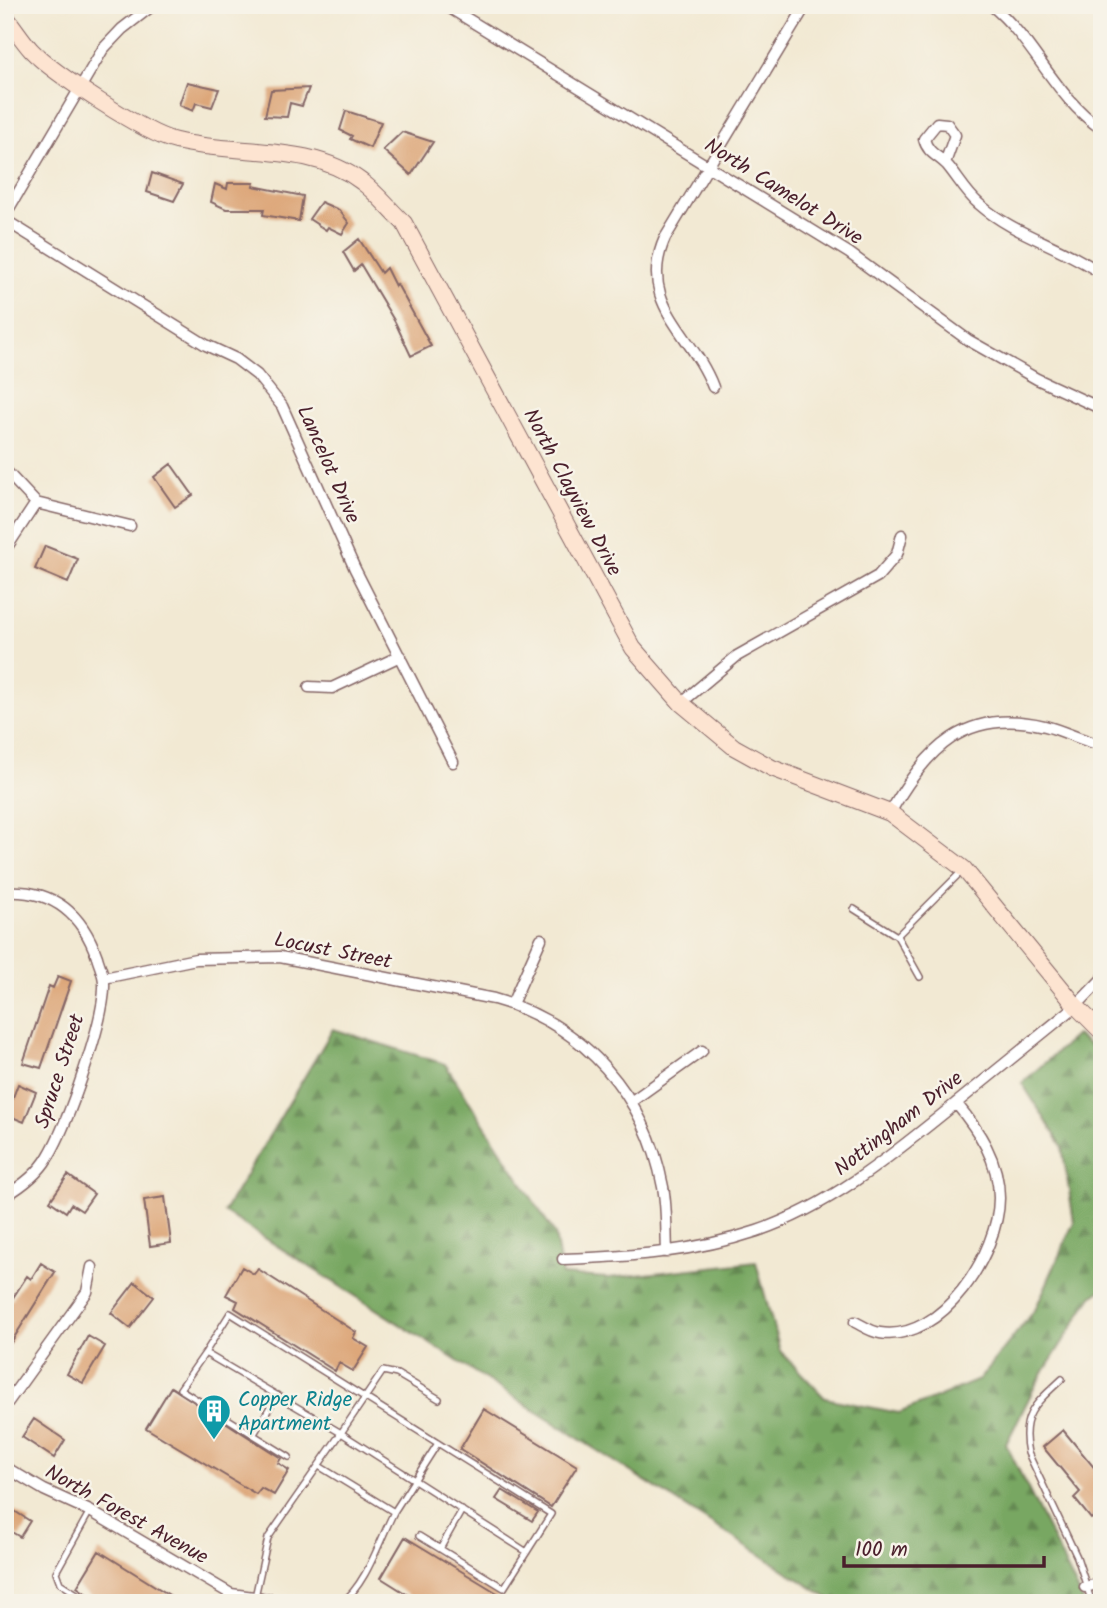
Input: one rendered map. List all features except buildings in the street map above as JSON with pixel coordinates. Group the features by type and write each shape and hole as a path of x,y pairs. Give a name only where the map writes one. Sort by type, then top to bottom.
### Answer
{"street":[{"path":"5,218 103,49 122,29 153,5"},
{"name":"North Camelot Drive","path":"446,5 849,253 968,340 1037,379 1102,409"},
{"path":"713,387 698,356 664,310 656,282 661,246 707,165 806,5"},
{"path":"998,8 1066,99 1102,129"},
{"name":"North Clayview Drive","path":"5,16 32,51 117,112 172,140 220,150 278,153 324,161 362,181 404,223 633,648 681,703 734,747 772,768 890,813 964,869 1076,1006 1102,1032"},
{"path":"945,163 978,204 1008,225 1079,257 1102,274"},
{"name":"Lancelot Drive","path":"5,218 206,345 236,359 257,375 282,406 355,569 453,762"},
{"path":"5,470 36,502 130,526"},
{"path":"5,550 36,502"},
{"path":"681,703 737,656 878,576 897,554 902,535"},
{"path":"309,687 332,688 400,656"},
{"path":"890,813 912,773 930,754 946,741 984,724 1021,721 1048,727 1102,746"},
{"path":"5,892 40,894 71,910 91,940 104,978"},
{"path":"512,1004 541,939"},
{"name":"Locust Street","path":"104,978 196,959 280,957 512,1004 557,1027 585,1046 608,1068 632,1101 652,1144 660,1175 667,1252"},
{"name":"Spruce Street","path":"5,1196 34,1174 48,1158 63,1128 97,1020 104,978"},
{"name":"Nottingham Drive","path":"563,1259 667,1252 758,1230 815,1206 873,1170 1076,1006 1102,979"},
{"path":"632,1101 702,1051"},
{"path":"855,1322 879,1333 910,1329 927,1321 958,1295 985,1255 998,1217 997,1178 984,1141 956,1103"},
{"path":"5,1406 87,1292 92,1267"},
{"name":"North Forest Avenue","path":"5,1466 44,1490 90,1511 233,1599 256,1597 276,1603"},
{"path":"1085,1587 1102,1583"}],"lane":[{"path":"897,936 964,869"},
{"path":"854,909 897,936 920,977"},
{"path":"289,1457 180,1389 230,1313 551,1514 504,1588 419,1536"},
{"path":"205,1353 341,1433 527,1552"},
{"path":"256,1597 268,1538 383,1371 397,1374 439,1399"},
{"path":"1062,1379 1036,1403 1025,1424 1026,1440 1028,1453 1077,1556 1092,1603"},
{"path":"254,1434 277,1395"},
{"path":"341,1603 362,1579 394,1513 438,1443"},
{"path":"319,1466 394,1513"},
{"path":"440,1549 462,1510"},
{"path":"90,1511 56,1572 60,1583 91,1603"}],"green space":[{"path":"333,1029 445,1064 555,1234 562,1275 608,1278 756,1262 780,1351 825,1398 899,1413 979,1380 1036,1308 1074,1222 1062,1146 1022,1083 1076,1035 1102,1054 1102,1290 1092,1296 1036,1384 1006,1444 1084,1603 836,1603 224,1212"}],"place":[{"name":"Copper Ridge Apartment","path":"214,1441"}]}
